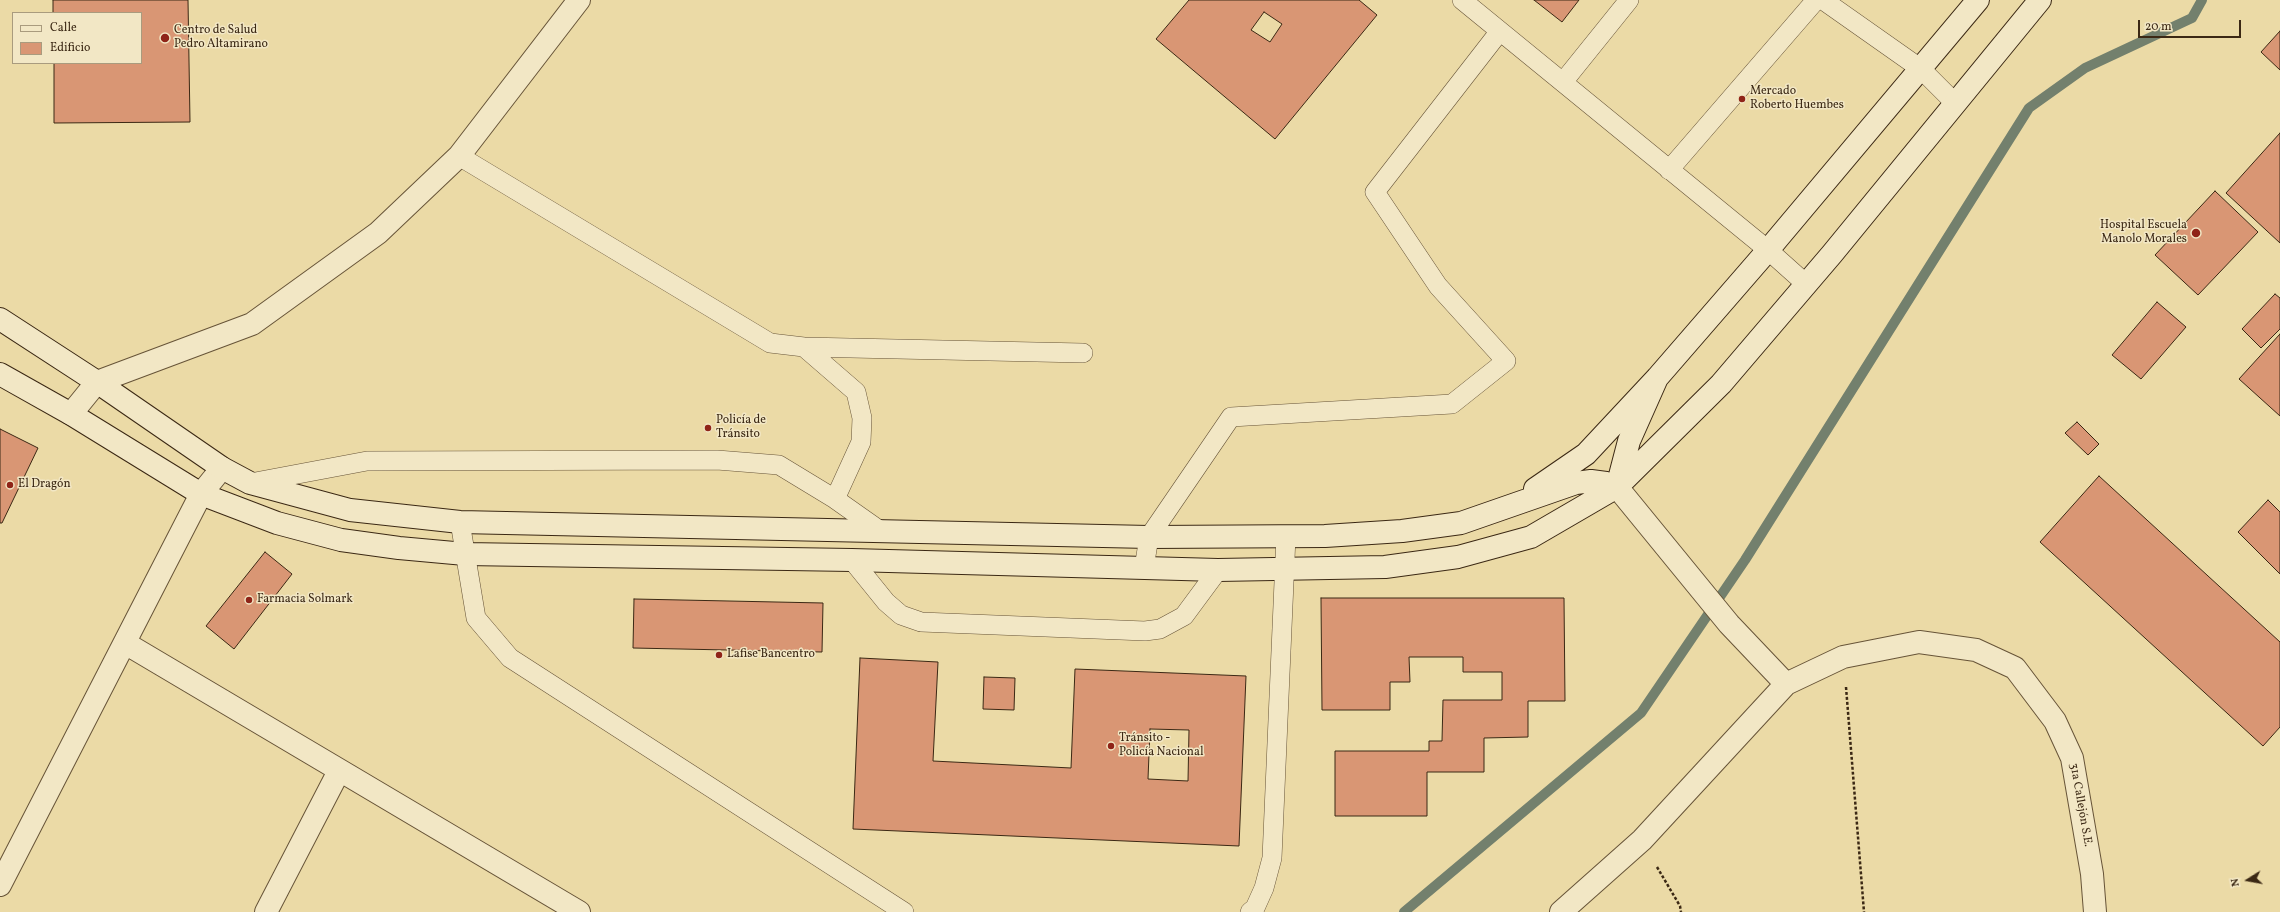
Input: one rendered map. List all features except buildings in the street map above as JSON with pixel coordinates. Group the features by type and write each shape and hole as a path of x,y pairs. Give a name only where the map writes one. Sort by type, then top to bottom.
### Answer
{"main road":[{"path":"71,414 97,382 252,324 378,233 459,156 579,0"},
{"path":"1515,504 1586,454 1657,378 1768,250 1978,0"},
{"path":"2,379 71,414 201,494 277,523 341,540 465,554 852,560 1218,570 1385,567 1458,557 1531,537 1616,488 1720,384 1806,284 2040,0"},
{"path":"0,318 97,382 222,468 250,483 350,510 460,522 1149,537 1325,536 1402,532 1460,524 1576,483 1592,481 1606,483 1616,488 1729,624 1786,684 1642,840 1561,912"},
{"path":"1616,488 1629,440 1657,378"},
{"path":"0,885 201,494 222,468"},
{"name":"31a Callejón S.E.","path":"1786,684 1843,657 1919,642 1976,650 2015,668 2055,721 2072,758 2092,874 2095,912"},
{"path":"125,643 339,771 551,905 579,912"},
{"path":"266,912 339,771"}],"lane":[{"path":"1462,0 1768,250 1806,284"},
{"path":"1563,82 1629,0"},
{"path":"1669,170 1816,0"},
{"path":"1823,0 1921,69 1955,103"},
{"path":"1144,568 1149,537 1231,417 1452,404 1506,360 1438,286 1375,192 1500,31"},
{"path":"459,156 770,343 804,347 1083,352"},
{"path":"804,347 856,392 862,418 861,442 835,499"},
{"path":"250,483 367,461 717,460 779,465 835,499 880,530"},
{"path":"460,522 476,618 510,658 904,912"},
{"path":"1250,912 1255,908 1264,888 1272,858 1286,536"},
{"path":"852,560 886,602 901,614 921,622 1145,631 1160,629 1184,616 1218,570"}],"path":[{"path":"1843,657 1864,912"},
{"path":"1642,840 1680,906 1680,912"}],"waterway":[{"path":"1404,912 1641,713 1745,560 2029,108 2085,68 2192,18 2202,0"}],"place":[{"name":"Centro de Salud Pedro Altamirano","path":"165,38"},
{"name":"Mercado Roberto Huembes","path":"1742,99"},
{"name":"Hospital Escuela Manolo Morales","path":"2196,233"},
{"name":"Policía de Tránsito","path":"708,428"},
{"name":"El Dragón","path":"10,485"},
{"name":"Farmacia Solmark","path":"249,600"},
{"name":"Lafise Bancentro","path":"719,655"},
{"name":"Tránsito - Policía Nacional","path":"1111,746"}]}
